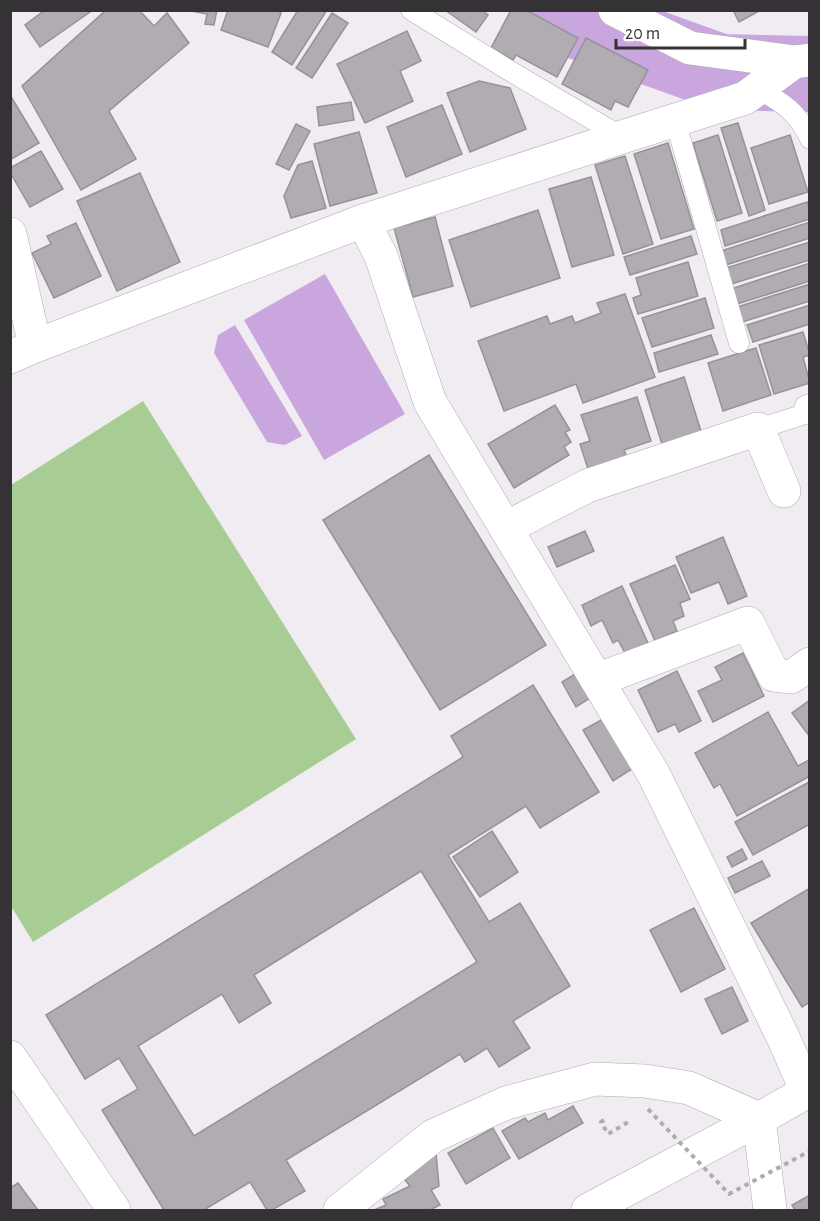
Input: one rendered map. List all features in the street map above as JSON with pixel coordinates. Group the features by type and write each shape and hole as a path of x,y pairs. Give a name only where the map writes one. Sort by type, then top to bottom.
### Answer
{"street":[{"path":"615,10 690,48 782,73"},
{"path":"10,234 23,352 363,221 745,98 782,73"},
{"path":"363,221 381,256 430,402 654,775 808,1091 588,1210"},
{"path":"506,528 587,486 758,429 784,491"},
{"path":"597,680 748,623 774,675 791,677 810,664"},
{"path":"10,1057 114,1210"},
{"path":"340,1210 433,1136 506,1103 595,1079 645,1081 689,1088 759,1119"},
{"path":"759,1119 770,1210"}],"lane":[{"path":"411,10 622,137"},
{"path":"782,73 782,103 793,112 810,139"},
{"path":"675,120 738,343"},
{"path":"758,429 805,414 805,406 810,404"}],"path":[{"path":"648,1109 729,1194 810,1151"}],"green space":[{"path":"143,401 356,739 33,942 11,906 11,485"}],"shaded area":[{"path":"325,274 405,414 324,460 244,320"},
{"path":"235,325 302,436 285,445 267,442 214,353 218,335"}],"building":[{"path":"45,10 89,10 90,12 40,47 25,25"},
{"path":"106,10 139,10 154,26 167,13 189,43 109,111 136,159 81,190 22,86"},
{"path":"186,10 217,10 214,25 205,24 207,14"},
{"path":"228,10 275,10 281,13 268,47 221,30"},
{"path":"298,10 327,10 292,65 272,52"},
{"path":"445,10 482,10 488,15 476,32"},
{"path":"511,10 526,10 578,38 557,77 516,55 513,60 491,48"},
{"path":"733,10 761,10 739,22"},
{"path":"332,13 348,23 312,78 296,68"},
{"path":"407,31 421,61 400,71 413,101 365,123 337,64"},
{"path":"586,38 648,70 628,107 615,101 611,110 562,84"},
{"path":"479,81 510,88 526,129 470,152 447,93"},
{"path":"10,95 39,143 10,160"},
{"path":"351,102 354,120 319,126 317,107"},
{"path":"442,105 462,154 406,177 387,127"},
{"path":"738,123 765,210 749,216 721,128"},
{"path":"296,124 310,131 289,170 276,164"},
{"path":"359,132 377,193 330,206 314,144"},
{"path":"718,135 742,213 717,221 693,143"},
{"path":"790,135 808,192 769,204 751,148"},
{"path":"668,143 694,229 661,239 634,154"},
{"path":"41,151 63,189 30,207 10,172 10,168"},
{"path":"625,156 653,244 623,254 595,165"},
{"path":"312,161 326,208 291,218 284,196 298,165"},
{"path":"140,173 180,262 117,291 77,201"},
{"path":"591,177 614,255 572,267 549,189"},
{"path":"807,202 810,219 725,246 721,230"},
{"path":"538,210 560,278 471,307 449,240"},
{"path":"435,217 453,286 413,297 394,228"},
{"path":"810,222 810,238 726,265 721,251"},
{"path":"76,223 101,276 54,298 32,253 51,244 47,236"},
{"path":"691,236 697,254 630,275 624,257"},
{"path":"810,242 810,260 731,284 726,268"},
{"path":"688,262 698,296 638,314 633,298 641,295 636,278"},
{"path":"810,263 810,281 737,304 731,289"},
{"path":"810,284 810,301 742,322 737,307"},
{"path":"625,294 655,377 583,403 576,384 504,411 478,341 547,316 550,324 572,316 575,323 601,313 597,303"},
{"path":"705,298 714,328 652,347 642,318"},
{"path":"810,305 810,324 753,342 747,325"},
{"path":"803,332 810,355 803,357 810,383 774,394 759,345"},
{"path":"711,335 718,354 659,372 654,353"},
{"path":"756,348 771,395 723,411 708,363"},
{"path":"684,377 701,431 662,444 645,390"},
{"path":"637,397 651,441 624,450 627,457 588,469 580,444 590,441 581,415"},
{"path":"555,405 570,430 565,432 571,442 564,447 569,455 514,488 488,444"},
{"path":"429,455 546,645 440,710 323,520"},
{"path":"585,531 594,551 557,567 548,547"},
{"path":"723,537 747,596 728,604 719,582 691,593 676,557"},
{"path":"675,565 690,599 680,603 684,616 673,621 677,631 655,641 630,584"},
{"path":"622,586 648,643 625,653 618,640 613,643 602,620 591,626 582,605"},
{"path":"743,653 764,696 713,722 698,691 722,680 715,667"},
{"path":"677,671 701,721 679,732 675,724 658,732 638,690"},
{"path":"575,674 590,698 576,707 562,682"},
{"path":"533,685 599,792 540,828 526,806 448,855 489,922 520,903 570,986 513,1021 530,1048 499,1067 487,1048 465,1062 460,1054 286,1160 305,1191 272,1210 267,1210 250,1182 204,1210 164,1210 102,1110 138,1089 119,1058 85,1079 46,1015 463,757 451,736","holes":["421,871 477,962 194,1136 138,1046 222,994 239,1023 271,1003 254,975"]},
{"path":"810,700 810,737 792,713"},
{"path":"768,712 798,766 809,760 810,776 737,816 720,784 714,788 695,753"},
{"path":"603,719 632,769 613,781 583,730"},
{"path":"809,782 810,824 753,855 735,822"},
{"path":"492,831 518,872 480,897 453,857"},
{"path":"742,849 747,859 732,867 727,857"},
{"path":"762,861 770,876 735,893 728,878"},
{"path":"810,888 810,1002 802,1007 751,923"},
{"path":"694,908 725,969 681,992 650,930"},
{"path":"732,987 748,1021 722,1034 705,999"},
{"path":"573,1106 583,1123 519,1159 502,1131 525,1118 528,1122 545,1113 548,1120"},
{"path":"493,1128 510,1158 466,1184 448,1153"},
{"path":"436,1153 439,1186 431,1190 440,1205 430,1210 374,1210 386,1205 383,1199 410,1186 405,1180"},
{"path":"18,1183 38,1210 10,1210 10,1188"},
{"path":"810,1195 810,1210 795,1210 792,1205"}],"waterway":[{"path":"560,10 575,20 720,72 810,74"}]}
